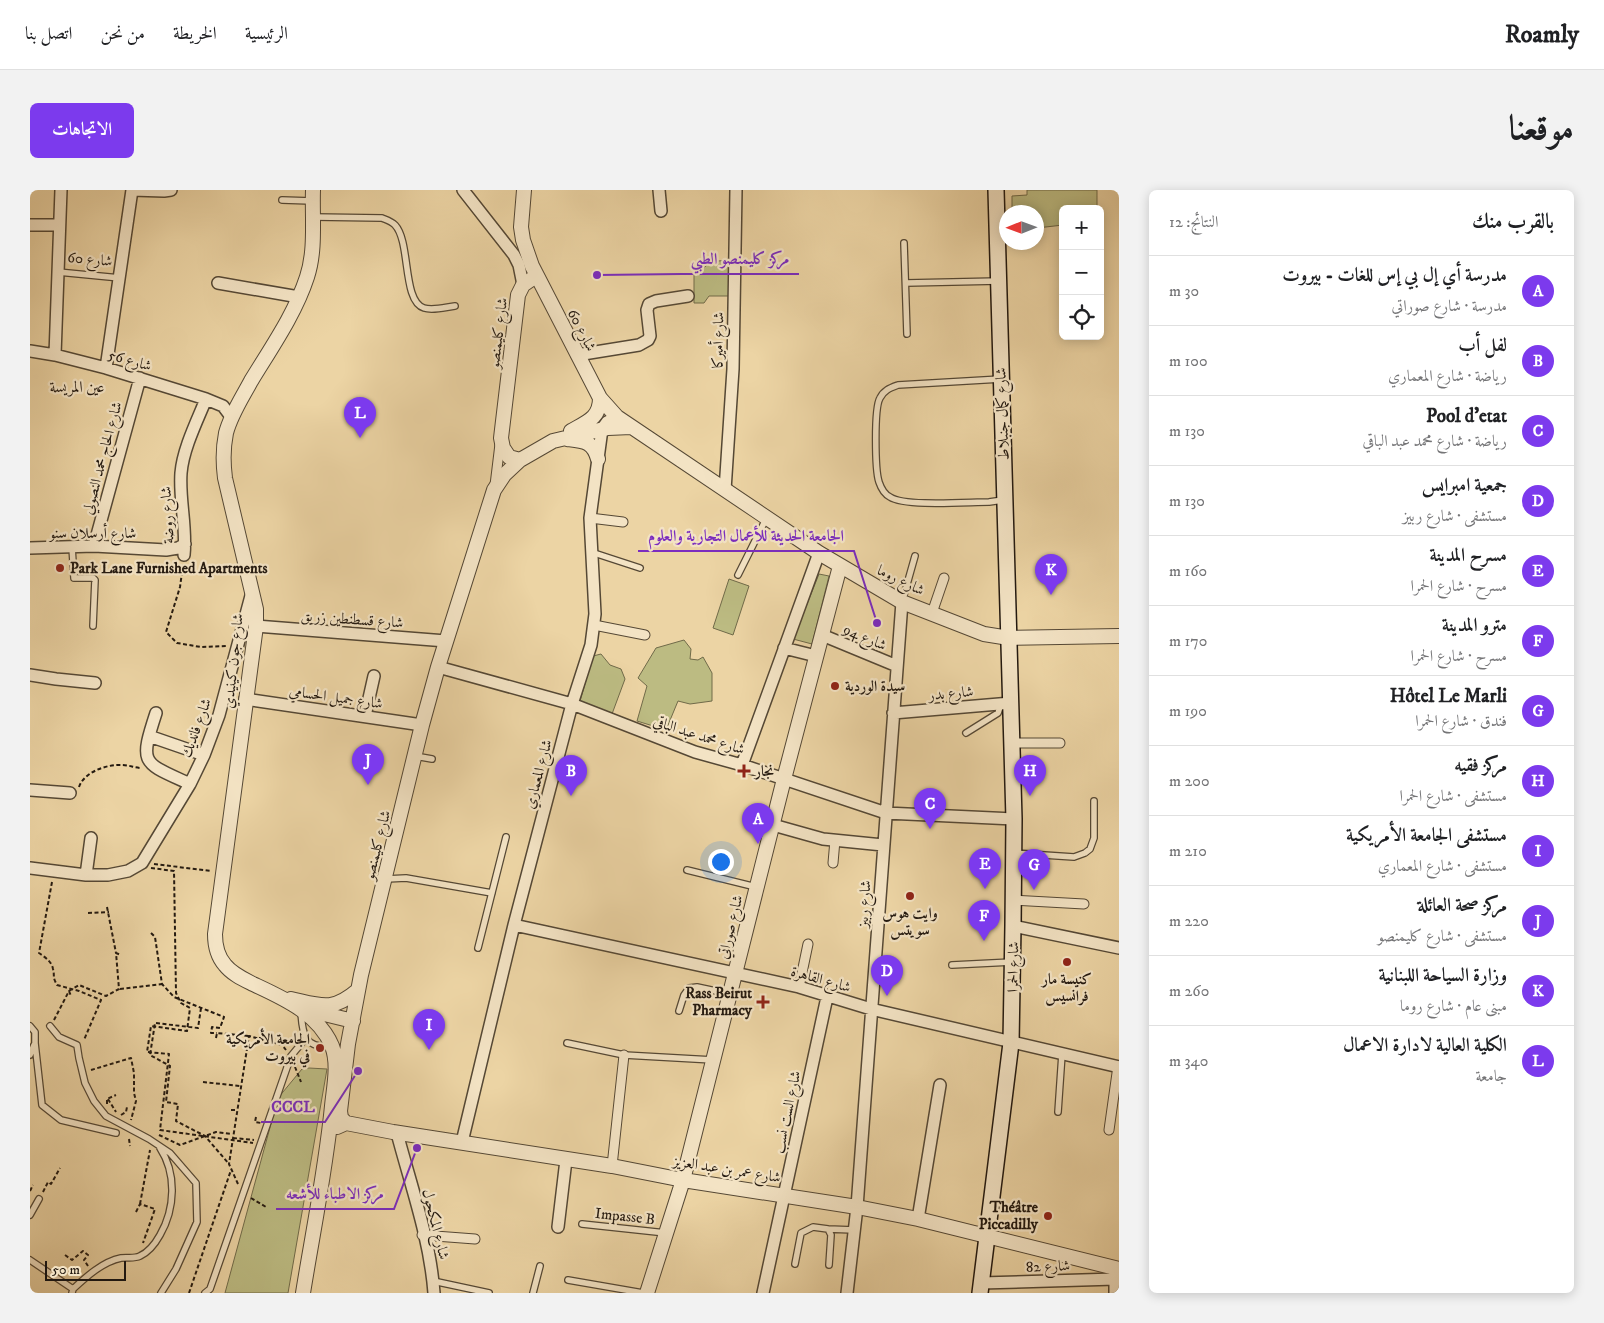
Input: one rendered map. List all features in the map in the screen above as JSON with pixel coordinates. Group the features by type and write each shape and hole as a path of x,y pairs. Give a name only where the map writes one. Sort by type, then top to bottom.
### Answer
{"main road":[{"name":"شارع كمال جنبلاط","path":"996,190 1009,638"},
{"name":"شارع الحمرا","path":"981,1288 1011,1043 1014,820 1012,742 1006,704 1009,638"}],"street":[{"path":"56,355 61,190"},
{"path":"106,368 132,190 170,190"},
{"path":"462,190 514,254 519,265 523,285"},
{"path":"524,190 521,216 523,240 536,276"},
{"path":"659,190 661,211"},
{"name":"شارع أميركا","path":"725,490 733,369 736,190"},
{"name":"شارع جون كينيدي","path":"303,1293 329,1133 336,1070 332,1046 318,1024 301,1009 231,972 220,959 215,934 256,626 256,609 224,473 224,443 232,418 242,397 299,297 307,277 311,258 312,195"},
{"path":"30,225 59,225"},
{"name":"شارع كليمنصو","path":"346,1123 340,1111 348,1044 358,990 422,724 494,490 518,295 523,285 536,276"},
{"name":"شارع 60","path":"536,276 600,398"},
{"path":"218,283 299,297"},
{"path":"577,355 639,345 645,342 650,336 649,304 656,301 688,296"},
{"name":"شارع 56","path":"30,351 56,355 106,368 206,399 226,408 232,418"},
{"name":"شارع الحاج محمد النصولي","path":"94,546 140,378"},
{"path":"220,405 228,404 242,397"},
{"path":"558,439 596,416 600,406 600,398"},
{"name":"شارع روما","path":"600,398 617,417 819,554 838,573 853,574 902,602 984,634 1009,638 1119,636"},
{"name":"شارع روضة","path":"184,549 181,471 206,399"},
{"path":"602,429 607,422 617,417"},
{"name":"شارع كليمنصو","path":"494,490 504,475 520,460 558,439 602,429 631,427"},
{"name":"شارع المعماري","path":"462,1142 514,925 573,701 586,663 594,625 590,518 602,429"},
{"path":"501,438 503,448 509,457 520,460"},
{"path":"558,439 585,442 596,451 598,459"},
{"path":"590,518 624,522"},
{"name":"شارع أرسلان سنو","path":"30,548 94,546 166,550 184,549"},
{"path":"742,765 819,554"},
{"name":"شارع صوراتي","path":"647,1293 683,1180 838,573"},
{"path":"932,613 944,578"},
{"name":"شارع فانديك","path":"146,866 204,755 219,715 252,592"},
{"name":"شارع ربيز","path":"847,1293 857,1207 902,602"},
{"path":"594,625 645,635"},
{"name":"شارع قسطنطين زريق","path":"256,626 446,641"},
{"name":"شارع 94","path":"822,635 897,666"},
{"path":"784,648 816,656"},
{"name":"شارع محمد عبد الباقي","path":"439,664 573,701 695,752 742,765 886,812 1014,820"},
{"path":"30,675 95,682"},
{"path":"365,716 374,676"},
{"name":"شارع جميل الحسامي","path":"245,699 422,724"},
{"name":"شارع بدر","path":"893,713 1006,704"},
{"path":"156,713 146,751 148,761 155,768 190,784"},
{"path":"149,736 204,755"},
{"path":"1012,742 1060,743"},
{"path":"30,790 70,793"},
{"path":"773,824 811,836 883,845"},
{"path":"86,875 91,838"},
{"path":"833,862 835,840"},
{"path":"30,868 86,875 108,875 146,866"},
{"path":"1013,900 1084,904"},
{"name":"شارع القاهرة","path":"514,925 736,972 799,987 871,1009 1118,1067"},
{"path":"1014,926 1119,948"},
{"path":"799,987 808,944"},
{"path":"280,997 326,1006 341,1003 358,990"},
{"name":"شارع الست نسب","path":"763,1293 828,997"},
{"path":"301,1009 352,1021"},
{"path":"332,1046 348,1044"},
{"path":"612,1166 624,1055"},
{"path":"1109,1130 1118,1067"},
{"path":"918,1219 940,1085"},
{"path":"329,1133 346,1123"},
{"name":"شارع عمر بن عبد العزيز","path":"346,1123 395,1133 612,1166 683,1180 784,1194 857,1207 986,1235 1116,1272"},
{"name":"شارع المكحول","path":"395,1133 423,1235 433,1281"},
{"path":"558,1227 566,1160"},
{"path":"423,1235 475,1240"},
{"path":"1115,1293 1116,1272"},
{"name":"شارع 82","path":"981,1288 1116,1272"}],"lane":[{"path":"282,200 312,195"},
{"path":"312,216 382,218 388,220 394,224 401,236 412,292 418,304 428,309 455,306"},
{"path":"904,243 907,334"},
{"name":"شارع 60","path":"58,272 120,278"},
{"path":"906,283 999,281"},
{"path":"1001,379 898,385 886,390 879,398 876,407 877,475 879,484 886,495 907,503 989,502 1005,499"},
{"path":"738,576 766,519"},
{"path":"72,547 74,578 93,578 95,580 93,626"},
{"path":"591,552 640,568"},
{"path":"902,602 915,556"},
{"path":"966,732 998,713 1006,704"},
{"path":"415,756 432,759"},
{"path":"1013,853 1074,857 1085,854 1090,849 1094,838 1094,801"},
{"path":"478,948 506,837"},
{"path":"688,870 757,888"},
{"path":"385,879 406,878 492,893"},
{"path":"952,965 1013,962"},
{"path":"679,1011 684,995 689,988 697,987 730,994"},
{"path":"301,1009 302,1030 306,1038 319,1046 332,1046"},
{"path":"30,1026 35,1032 42,1105 61,1120 116,1133"},
{"path":"50,1026 59,1037 77,1045 78,1058 85,1083 94,1101 106,1116 149,1139 170,1153 196,1183 197,1222 176,1269 161,1293"},
{"path":"205,1293 210,1289 291,1056 306,1038"},
{"path":"30,1055 35,1043"},
{"path":"567,1043 624,1055 713,1060"},
{"path":"1058,1112 1062,1054"},
{"path":"30,1260 72,1291 92,1272 120,1258 139,1257 152,1248 170,1214 172,1179 166,1157 158,1146"},
{"path":"30,1215 39,1198"},
{"name":"Impasse B","path":"582,1224 666,1233"},
{"path":"795,1264 801,1233 813,1226 828,1229 854,1230"},
{"path":"828,1229 831,1235 829,1265"},
{"path":"533,1293 540,1266"},
{"path":"568,1280 643,1293"},
{"path":"433,1281 489,1293"}],"path":[{"name":"شارع روضة","path":"184,549 180,587 166,632 177,643 201,647 237,646"},
{"path":"70,793 76,792 79,789 84,777 104,766 123,765 142,769 148,761"},
{"path":"146,866 224,873"},
{"path":"146,866 174,871 176,993 181,1003 190,1008 188,1027"},
{"path":"53,880 40,953 50,962 54,970 53,978 58,985 101,1000 84,1042"},
{"path":"107,907 116,953 119,989"},
{"path":"88,914 109,912"},
{"path":"151,933 155,937 162,984 174,997 224,1017 220,1028 212,1027 211,1033 249,1036 282,1045 291,1056"},
{"path":"116,953 121,956"},
{"path":"50,1026 69,991 79,985 106,996 119,989 162,984"},
{"path":"69,991 71,996"},
{"path":"201,1008 198,1028 155,1023 150,1055 170,1066 166,1102 178,1104 176,1120 205,1136 229,1164 240,1187 242,1178"},
{"path":"216,1038 217,1033"},
{"path":"229,1164 249,1036"},
{"path":"257,1038 265,1038"},
{"path":"150,1053 170,1054 160,1130 262,1141"},
{"path":"90,1070 131,1058 136,1101 130,1125"},
{"path":"203,1082 241,1086"},
{"path":"108,1099 116,1096"},
{"path":"106,1116 108,1099"},
{"path":"108,1099 119,1116"},
{"path":"230,1110 237,1110"},
{"path":"154,1132 180,1145 216,1132 254,1143"},
{"path":"116,1133 136,1142"},
{"path":"129,1139 130,1146"},
{"path":"136,1212 140,1204 150,1147"},
{"path":"39,1198 48,1182 51,1184 60,1168"},
{"path":"189,1293 231,1170"},
{"path":"30,1191 33,1185"},
{"path":"243,1194 266,1207"},
{"path":"139,1257 154,1209 140,1204"},
{"path":"65,1255 72,1260 83,1251 88,1255 84,1260 92,1272"}],"shaded area":[{"path":"1027,190 1097,190 1097,205 1059,205 1059,225 1044,227 1044,205 1012,205 1012,196 1027,195"},
{"path":"728,260 730,296 709,296 704,303 694,303 694,268 705,267 709,262"},
{"path":"819,574 829,576 812,644 793,639"},
{"path":"729,579 749,586 733,635 713,628"},
{"path":"684,640 691,649 690,659 698,660 703,657 712,673 712,701 690,704 678,701 666,730 637,721 647,686 638,678 656,648"},
{"path":"601,654 610,665 621,669 625,679 612,714 580,701 593,656"},
{"path":"302,1069 327,1069 288,1293 225,1293 278,1098"}],"place":[{"name":"مركز كليمنصو الطبي","path":"597,275"},
{"name":"الكلية العالية لادارة الاعمال","path":"360,438"},
{"name":"Park Lane Furnished Apartments","path":"60,568"},
{"name":"وزارة السياحة اللبنانية","path":"1051,595"},
{"name":"الجامعة الحديثة للأعمال التجارية والعلوم","path":"877,623"},
{"name":"سيدة الوردية","path":"835,686"},
{"name":"نجار","path":"744,771"},
{"name":"مركز صحة العائلة","path":"368,785"},
{"name":"لفل أب","path":"571,796"},
{"name":"مركز فقيه","path":"1030,796"},
{"name":"Pool d’etat","path":"930,829"},
{"name":"مدرسة أي إل بي إس للغات - بيروت","path":"758,844"},
{"name":"مسرح المدينة","path":"985,889"},
{"name":"Hôtel Le Marli","path":"1034,890"},
{"name":"وايت هوس سويتس","path":"910,896"},
{"name":"مترو المدينة","path":"984,941"},
{"name":"كنيسة مار فرانسيس","path":"1067,962"},
{"name":"جمعية امبرايس","path":"887,996"},
{"name":"Rass Beirut Pharmacy","path":"763,1002"},
{"name":"الجامعة الأمريكية في بيروت","path":"320,1048"},
{"name":"مستشفى الجامعة الأمريكية","path":"429,1050"},
{"name":"CCCL","path":"358,1071"},
{"name":"مركز الاطباء للأشعه","path":"417,1148"},
{"name":"Théâtre Piccadilly","path":"1048,1216"}],"district":[{"name":"عين المريسة","path":"77,386"}]}
